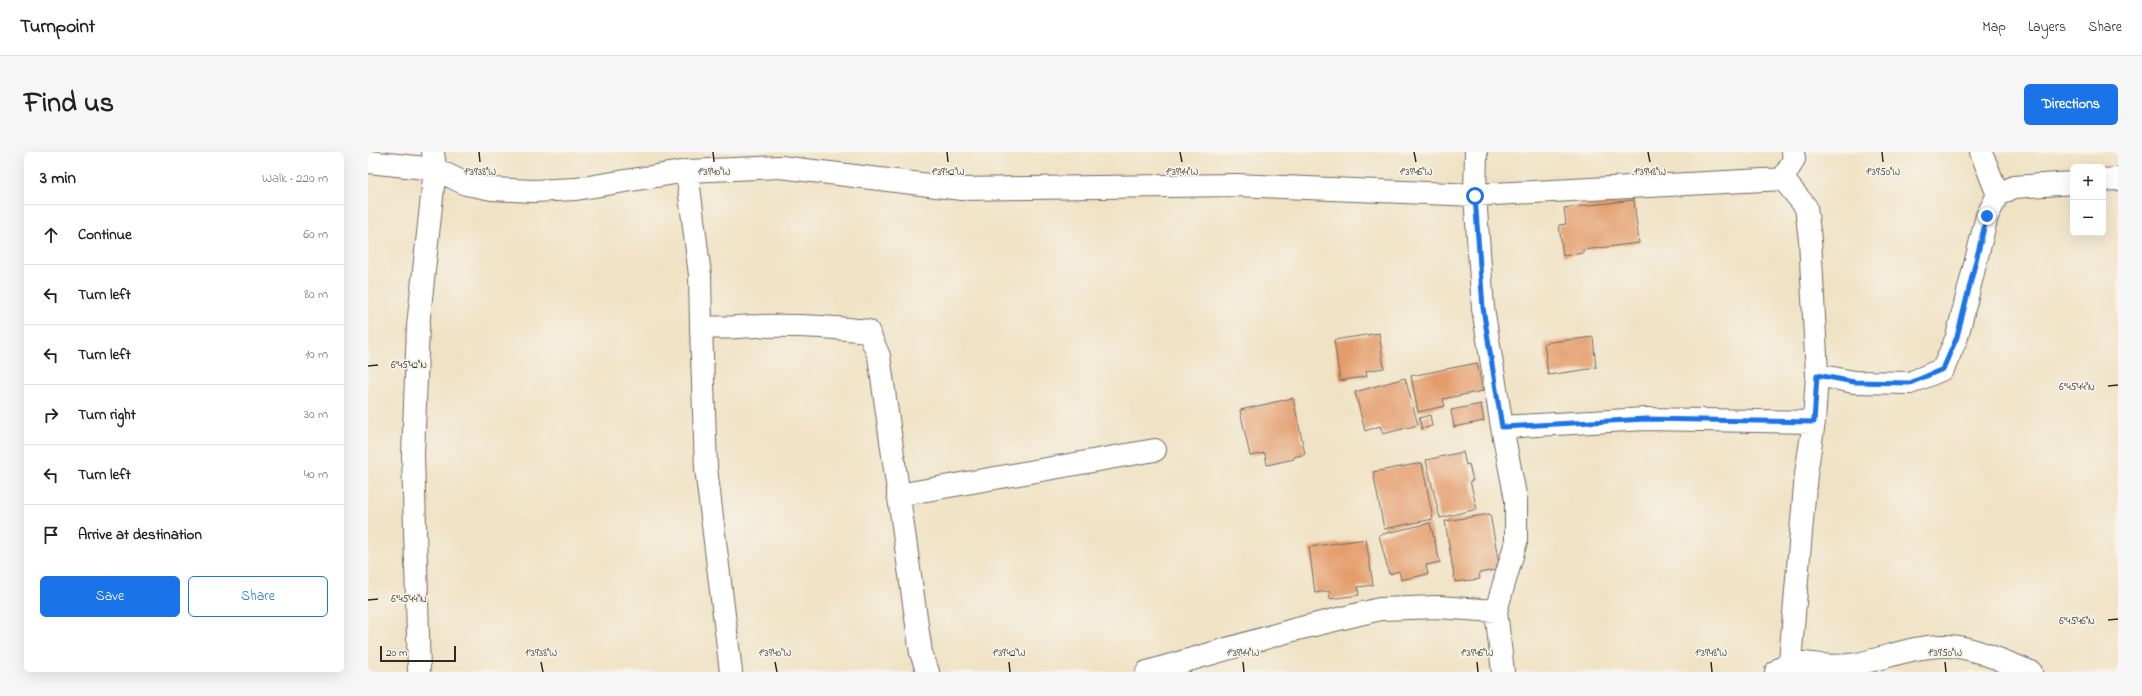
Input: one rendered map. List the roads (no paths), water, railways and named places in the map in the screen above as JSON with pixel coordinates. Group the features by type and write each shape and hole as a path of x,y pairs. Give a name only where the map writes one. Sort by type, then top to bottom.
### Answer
{"street":[{"path":"1476,152 1475,196 1483,308 1502,427 1516,500 1516,542 1496,611 1502,672"},
{"path":"1783,180 1794,159 1793,152"},
{"path":"1981,152 1998,195"},
{"path":"368,162 434,161 466,184 492,189 533,191 576,189 687,171 781,160 962,189 1236,185 1475,196 1783,180"},
{"path":"418,672 413,455 418,326 434,161"},
{"path":"687,171 700,275 706,468 732,672"},
{"path":"2106,180 2118,179"},
{"path":"1783,180 1806,207 1810,240 1817,375 1814,422 1806,474 1783,666 1856,664 1911,649 1948,646 1986,655 2031,672"},
{"path":"1817,375 1854,382 1910,383 1943,369 1957,337 1987,216 1998,195 2014,187 2070,183"},
{"path":"701,326 718,329 759,326 845,328 868,331 879,356 921,653 928,672"},
{"path":"1502,427 1646,419 1814,422"},
{"path":"898,494 991,480 1155,450"},
{"path":"1147,672 1293,630 1380,609 1438,607 1496,611"}]}
